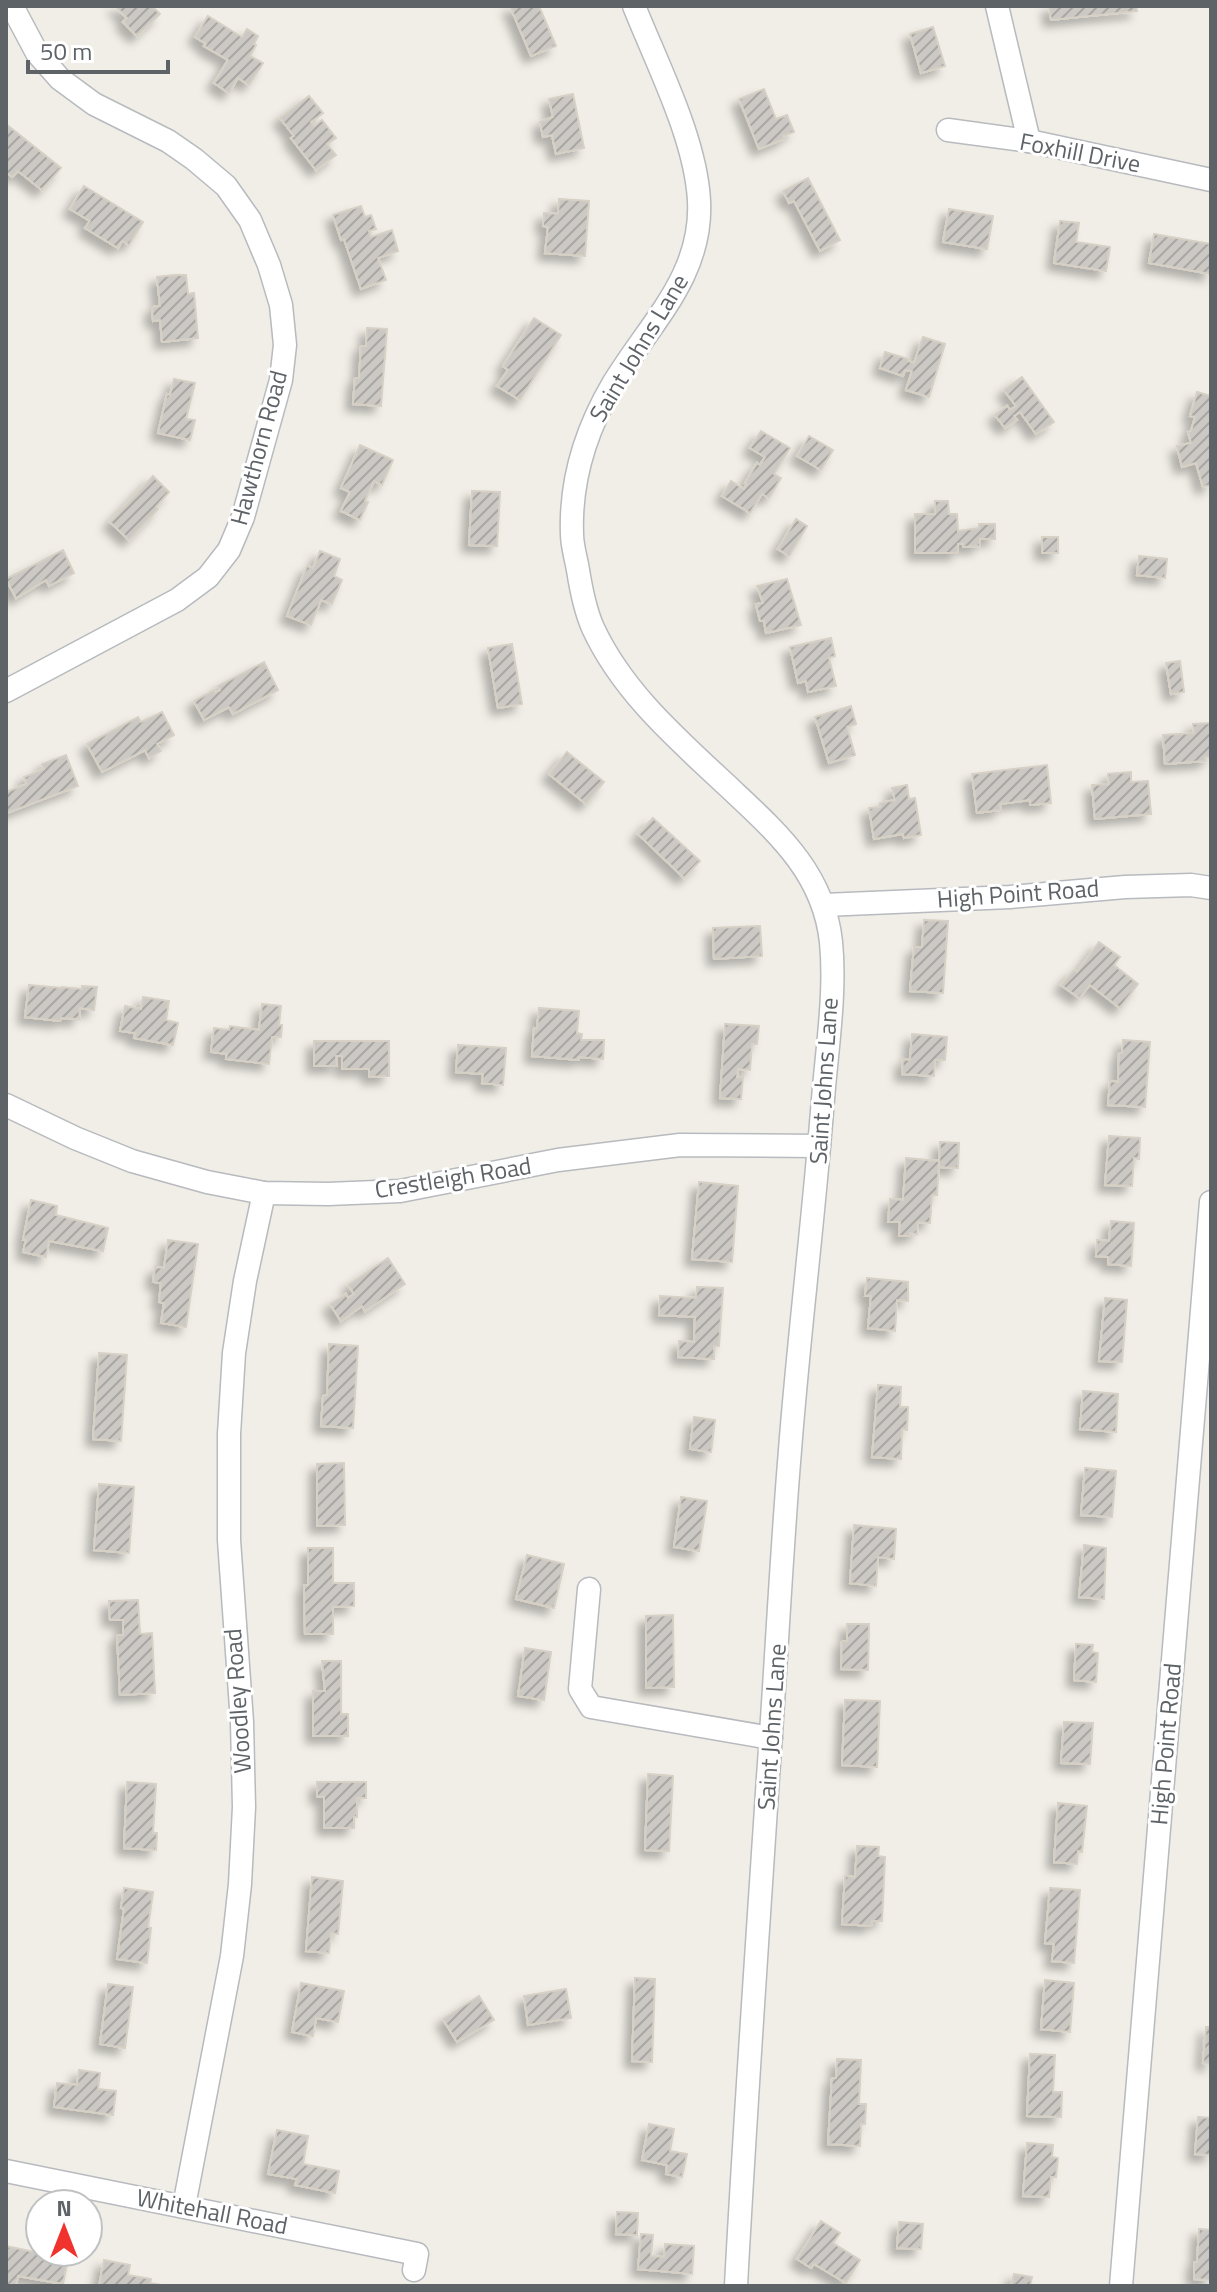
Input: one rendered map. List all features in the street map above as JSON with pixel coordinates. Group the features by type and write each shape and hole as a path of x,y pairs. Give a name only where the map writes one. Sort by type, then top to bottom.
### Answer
{"street":[{"name":"Hawthorn Road","path":"6,691 177,600 208,577 229,550 243,517 281,380 285,345 281,305 269,265 250,220 226,186 168,141 94,104 60,79 37,53 12,6"},
{"name":"Saint Johns Lane","path":"634,6 688,146 699,202 698,230 694,252 680,286 615,382 580,457 572,538 581,588 591,625 637,697 784,841 814,882 824,905 831,942 832,977 819,1146 790,1450 736,2286"},
{"path":"997,6 1029,141"},
{"name":"Foxhill Drive","path":"948,130 1029,141 1211,180"},
{"name":"High Point Road","path":"824,905 1010,897 1125,887 1191,885 1211,888"},
{"name":"Crestleigh Road","path":"6,1105 132,1161 207,1182 264,1193 400,1191 558,1160 680,1145 819,1146"},
{"name":"Woodley Road","path":"184,2206 232,1956 240,1884 244,1807 242,1722 229,1556 229,1434 234,1353 245,1281 264,1193"},
{"name":"High Point Road","path":"1121,2286 1211,1202"},
{"path":"589,1589 580,1689 591,1707 771,1738"},
{"name":"Whitehall Road","path":"6,2171 184,2206 415,2262"},
{"path":"738,2258 751,2286"}],"building":[{"path":"115,6 152,6 160,14 137,36 123,22 127,18"},
{"path":"510,6 539,6 556,46 531,56"},
{"path":"1049,6 1136,6 1137,11 1051,20"},
{"path":"208,16 242,37 247,29 258,36 250,56 263,63 249,85 238,78 229,93 214,83 228,60 195,37"},
{"path":"933,27 945,66 921,73 910,34"},
{"path":"764,89 776,119 787,115 794,132 759,149 739,99"},
{"path":"573,94 584,148 556,154 552,135 543,137 540,122 553,117 549,99"},
{"path":"309,96 323,113 311,122 314,126 322,120 336,138 327,144 336,155 316,170 280,118"},
{"path":"6,124 61,168 42,190 18,171 12,177 6,172"},
{"path":"808,178 840,240 820,251 794,201 789,203 783,191"},
{"path":"84,186 143,222 129,245 122,241 118,248 85,228 90,221 70,209"},
{"path":"559,199 589,201 585,256 545,253 548,227 543,226 544,213 558,214"},
{"path":"361,206 365,217 371,215 376,229 369,231 371,237 392,230 398,251 378,258 386,280 361,289 333,215"},
{"path":"949,209 993,216 987,249 943,242"},
{"path":"1060,221 1079,223 1076,242 1110,247 1106,271 1054,263"},
{"path":"1154,234 1211,244 1211,274 1149,263"},
{"path":"186,275 188,294 194,293 198,338 162,342 160,320 153,321 152,307 160,306 157,277"},
{"path":"534,318 561,335 520,400 497,386 508,370 503,366"},
{"path":"367,328 387,329 381,406 353,404 355,378 359,378 361,346 366,346"},
{"path":"923,337 945,344 929,397 906,390 912,371 905,370 903,376 880,368 885,352 914,363"},
{"path":"1022,377 1054,422 1036,434 1020,412 1014,416 1017,420 1005,428 995,415 1007,406 1010,410 1016,406 1004,390"},
{"path":"174,379 195,383 186,419 195,420 190,440 158,433 167,394 170,395"},
{"path":"1197,392 1211,396 1211,485 1203,487 1196,463 1182,467 1177,446 1191,443 1188,432 1195,417 1190,416"},
{"path":"761,431 790,448 774,474 781,478 769,498 762,494 750,513 722,496 731,481 744,489 757,463 760,465 765,457 750,448"},
{"path":"809,436 833,450 821,470 797,456"},
{"path":"360,445 393,460 382,485 374,481 360,520 341,511 350,492 341,488"},
{"path":"153,476 169,492 156,507 158,509 129,540 110,522"},
{"path":"472,491 500,492 497,546 469,545"},
{"path":"935,501 948,501 949,514 957,514 958,531 979,528 979,524 995,524 995,539 980,539 980,546 963,547 963,544 958,544 958,553 915,553 915,514 935,514"},
{"path":"796,519 807,526 789,556 778,549"},
{"path":"1042,537 1058,537 1058,553 1042,553"},
{"path":"63,550 74,573 49,586 46,580 16,598 6,579"},
{"path":"320,551 340,559 334,576 342,580 332,604 321,600 311,625 287,616 307,566 313,568"},
{"path":"1139,556 1167,559 1165,578 1137,575"},
{"path":"787,579 801,625 766,633 756,604 763,603 757,586"},
{"path":"831,638 835,656 829,658 836,686 808,692 806,681 798,683 790,647"},
{"path":"512,644 522,704 498,708 488,648"},
{"path":"1180,661 1184,692 1171,694 1166,663"},
{"path":"264,662 278,690 233,714 229,707 204,720 194,701 214,690 215,693 220,690 218,686"},
{"path":"851,706 856,724 847,727 855,755 829,763 815,717"},
{"path":"162,712 174,735 157,744 161,751 149,758 145,750 102,772 87,744 138,717 141,722"},
{"path":"1211,723 1211,757 1205,757 1205,761 1165,764 1163,735 1194,733 1193,724"},
{"path":"567,752 604,782 586,804 549,774"},
{"path":"66,755 78,786 7,813 6,792 27,784 24,777 44,769 42,764"},
{"path":"1047,765 1051,803 1030,805 1030,800 1000,804 1001,810 977,813 972,774"},
{"path":"1131,772 1131,782 1148,781 1151,814 1095,819 1092,785 1109,784 1108,774"},
{"path":"907,785 909,799 915,798 921,835 904,838 903,834 874,839 869,808 895,800 892,788"},
{"path":"653,818 700,861 684,878 638,834"},
{"path":"924,920 948,921 943,993 910,991 914,947 922,947"},
{"path":"760,926 762,956 714,959 713,928"},
{"path":"1099,942 1120,957 1114,965 1138,984 1120,1008 1090,985 1079,998 1061,985 1074,970 1077,972"},
{"path":"29,985 82,989 82,986 97,987 94,1010 80,1008 79,1019 61,1018 60,1021 25,1017"},
{"path":"143,997 169,1001 166,1020 178,1023 173,1045 134,1038 135,1033 120,1031 125,1006 141,1009"},
{"path":"262,1004 281,1006 281,1037 272,1037 269,1064 226,1059 227,1054 211,1052 214,1028 229,1030 230,1026 259,1030"},
{"path":"539,1008 579,1011 577,1033 582,1034 581,1040 604,1040 603,1059 532,1056"},
{"path":"725,1024 759,1026 757,1044 752,1044 750,1070 738,1069 737,1077 743,1077 741,1099 720,1098"},
{"path":"912,1034 947,1037 945,1060 935,1060 934,1076 902,1074 903,1059 910,1060"},
{"path":"1123,1040 1150,1042 1145,1107 1108,1105 1110,1081 1118,1082 1119,1053 1122,1053"},
{"path":"314,1041 389,1041 389,1076 369,1077 369,1069 342,1069 342,1056 336,1056 337,1066 314,1066"},
{"path":"458,1045 506,1048 503,1085 482,1083 483,1074 456,1072"},
{"path":"1109,1136 1140,1138 1139,1159 1134,1158 1132,1186 1105,1185"},
{"path":"940,1142 959,1143 958,1168 939,1167"},
{"path":"906,1158 939,1161 937,1195 932,1195 930,1223 918,1222 917,1234 899,1236 900,1222 888,1222 890,1199 903,1200"},
{"path":"699,1182 738,1186 732,1262 692,1259"},
{"path":"31,1200 57,1206 56,1215 108,1228 103,1251 49,1241 46,1257 23,1252"},
{"path":"1111,1221 1134,1223 1131,1266 1108,1264 1108,1257 1096,1256 1097,1240 1109,1241"},
{"path":"168,1240 198,1244 186,1327 161,1323 164,1303 159,1302 161,1283 153,1282 155,1267 164,1268"},
{"path":"388,1258 405,1284 365,1311 362,1306 341,1321 330,1304 346,1294 348,1298 354,1294 348,1285"},
{"path":"867,1278 908,1282 908,1301 897,1300 895,1331 868,1328 871,1296 865,1296"},
{"path":"697,1287 723,1288 719,1346 714,1346 714,1359 678,1357 679,1341 694,1342 695,1317 659,1315 660,1296 696,1298"},
{"path":"1105,1298 1127,1300 1122,1362 1099,1361"},
{"path":"329,1344 358,1346 353,1428 321,1426 323,1396 327,1395"},
{"path":"99,1353 127,1355 121,1441 93,1439"},
{"path":"878,1385 901,1387 900,1407 908,1407 907,1430 902,1429 901,1459 872,1457"},
{"path":"1083,1391 1118,1394 1116,1432 1080,1429"},
{"path":"694,1417 715,1420 711,1452 690,1449"},
{"path":"344,1463 345,1525 317,1526 317,1464"},
{"path":"1085,1468 1116,1471 1112,1517 1081,1515"},
{"path":"99,1484 134,1487 129,1553 94,1550"},
{"path":"681,1497 707,1501 699,1551 674,1547"},
{"path":"854,1525 896,1529 894,1559 878,1557 876,1586 850,1583"},
{"path":"1084,1545 1106,1548 1104,1599 1079,1597"},
{"path":"308,1548 333,1548 333,1583 354,1583 354,1606 333,1607 333,1634 305,1634 304,1585 308,1585"},
{"path":"527,1555 564,1564 554,1608 516,1599"},
{"path":"138,1600 140,1634 152,1633 155,1693 120,1695 117,1635 123,1635 123,1620 110,1620 109,1601"},
{"path":"673,1615 674,1687 646,1688 646,1616"},
{"path":"847,1624 869,1624 868,1670 841,1669 842,1641 847,1641"},
{"path":"1076,1644 1093,1645 1092,1652 1098,1653 1096,1682 1074,1680"},
{"path":"525,1648 551,1652 544,1700 518,1696"},
{"path":"322,1661 341,1661 341,1714 348,1714 348,1736 313,1736 313,1691 325,1691"},
{"path":"845,1700 880,1701 877,1767 842,1765"},
{"path":"1064,1722 1093,1723 1090,1764 1061,1763"},
{"path":"648,1774 673,1776 669,1851 645,1850"},
{"path":"127,1782 156,1784 153,1833 157,1833 156,1850 124,1848"},
{"path":"317,1782 366,1782 366,1798 357,1798 354,1828 324,1828 324,1797 317,1797"},
{"path":"1058,1803 1087,1806 1082,1852 1078,1851 1077,1864 1054,1862"},
{"path":"857,1846 879,1847 878,1856 885,1857 882,1921 872,1921 871,1926 842,1924 845,1876 855,1877"},
{"path":"312,1877 343,1881 338,1934 331,1933 329,1953 306,1951"},
{"path":"124,1888 153,1892 147,1963 117,1959"},
{"path":"1050,1888 1080,1890 1074,1963 1052,1961 1054,1944 1045,1943"},
{"path":"635,1978 655,1979 652,2062 632,2061"},
{"path":"1045,1980 1074,1983 1070,2032 1041,2029"},
{"path":"301,1983 344,1991 338,2022 316,2018 313,2036 292,2032"},
{"path":"108,1984 133,1987 125,2048 100,2044"},
{"path":"566,1989 571,2018 528,2025 524,1996"},
{"path":"479,1996 494,2020 457,2042 443,2019"},
{"path":"1206,2027 1211,2027 1211,2064 1203,2063"},
{"path":"1030,2054 1055,2055 1053,2092 1062,2092 1061,2117 1027,2116"},
{"path":"837,2059 861,2060 859,2104 866,2104 860,2146 828,2144 832,2078 836,2078"},
{"path":"79,2070 100,2073 98,2089 116,2091 113,2115 54,2107 57,2083 77,2085"},
{"path":"1198,2117 1211,2118 1211,2155 1195,2154"},
{"path":"649,2124 674,2129 670,2151 687,2154 682,2177 666,2174 667,2165 642,2160"},
{"path":"277,2130 308,2136 303,2164 339,2171 335,2193 295,2185 297,2179 268,2174"},
{"path":"1027,2143 1053,2145 1052,2157 1058,2158 1056,2177 1051,2177 1049,2197 1023,2196"},
{"path":"617,2212 638,2213 637,2235 616,2234"},
{"path":"821,2221 840,2233 833,2243 860,2260 846,2283 814,2264 811,2268 797,2259"},
{"path":"899,2222 923,2224 921,2249 897,2248"},
{"path":"1199,2229 1211,2230 1211,2280 1194,2279"},
{"path":"641,2234 653,2235 651,2256 664,2257 665,2244 694,2246 692,2274 638,2269"},
{"path":"6,2246 24,2250 24,2268 66,2268 63,2284 18,2276 16,2286 6,2285"},
{"path":"104,2260 130,2265 128,2275 167,2286 99,2286"},
{"path":"1014,2274 1032,2277 1030,2286 1011,2286"}]}
